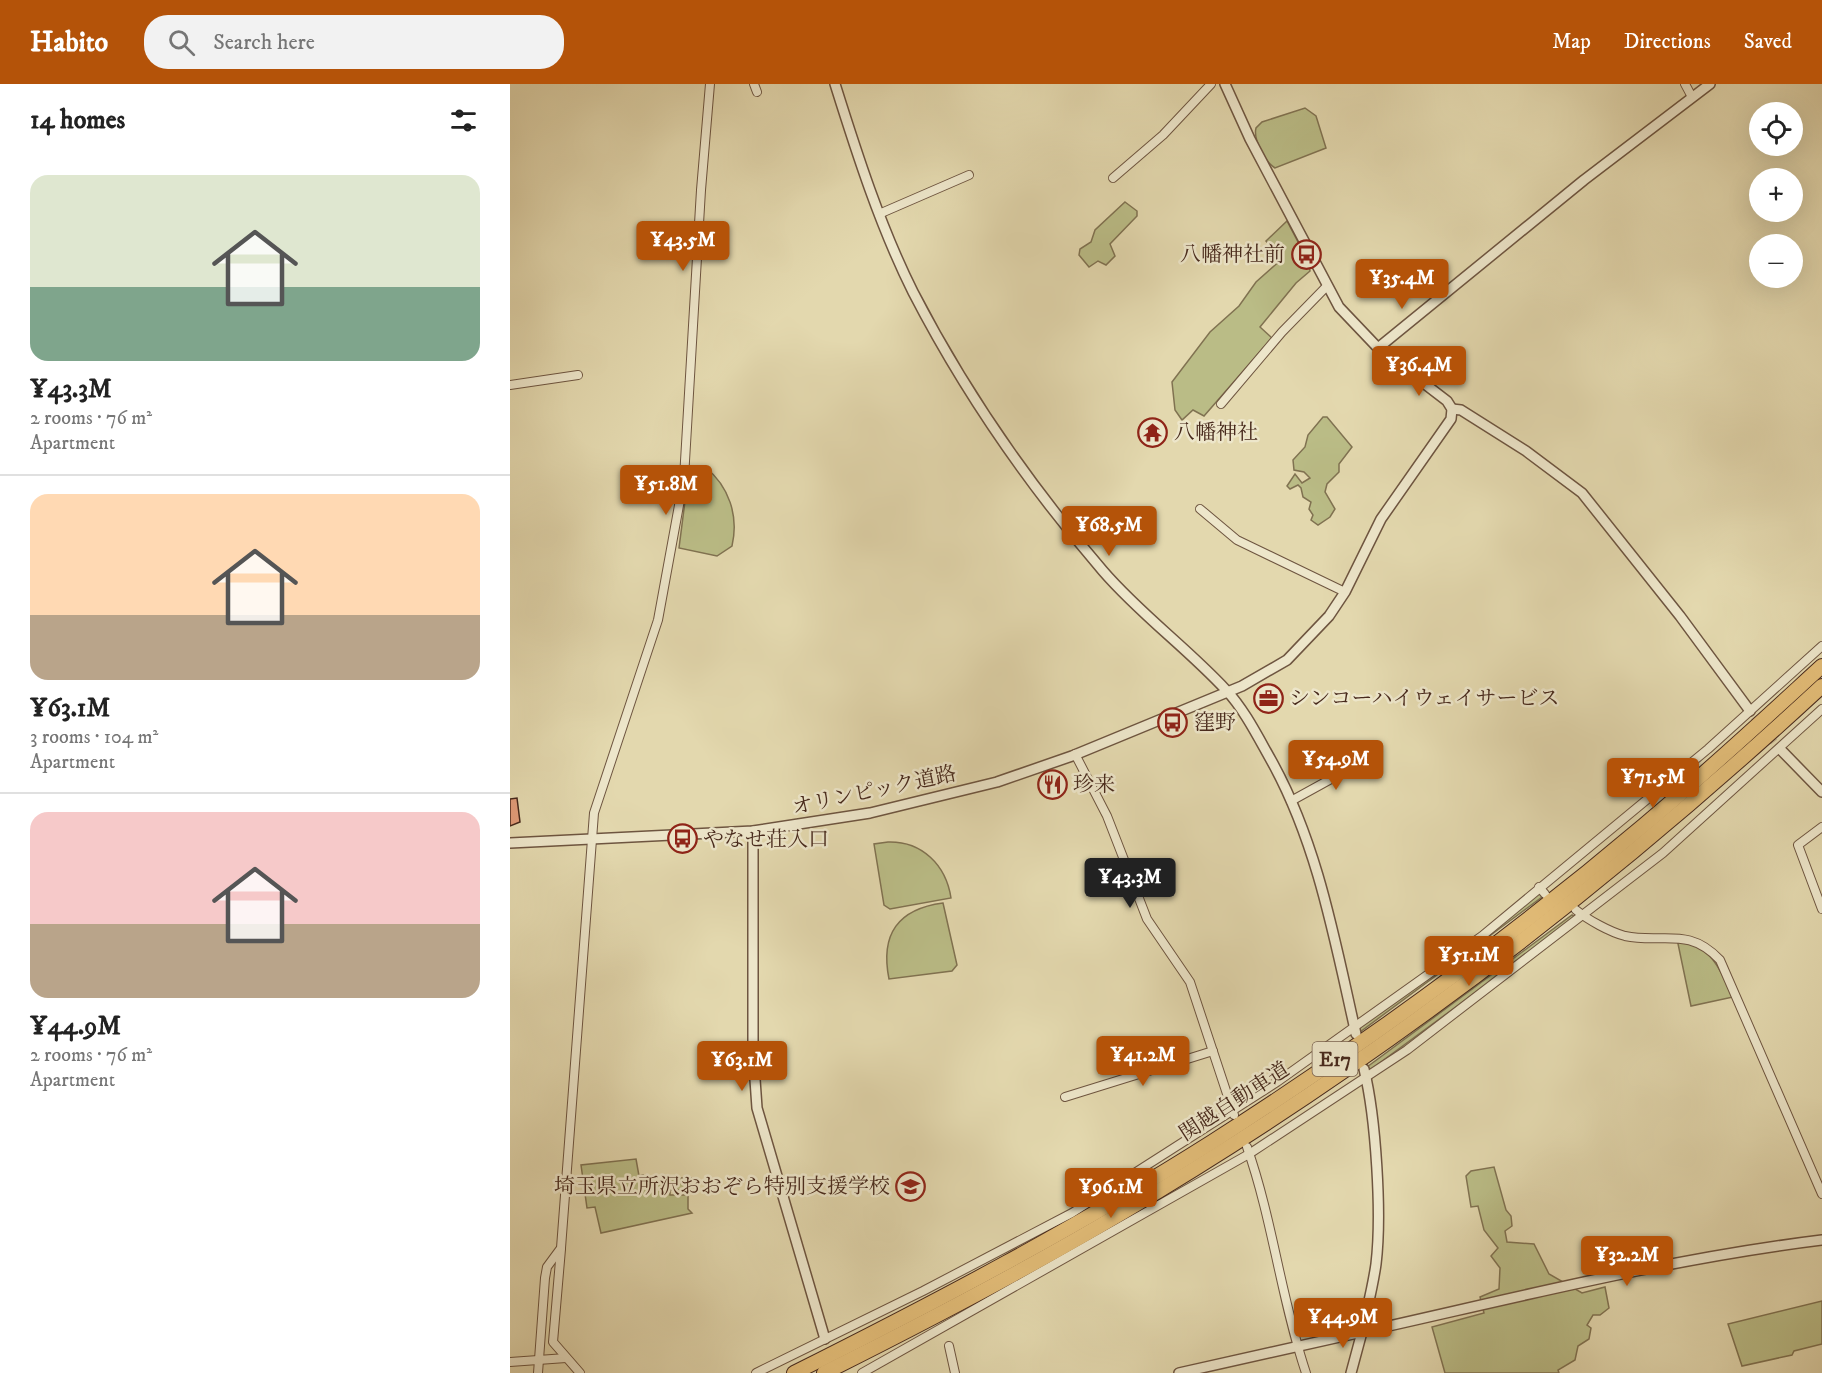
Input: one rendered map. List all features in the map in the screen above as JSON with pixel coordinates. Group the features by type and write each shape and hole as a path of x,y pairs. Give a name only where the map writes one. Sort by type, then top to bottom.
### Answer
{"highway":[{"name":"関越自動車道","path":"794,1373 966,1285 1074,1225 1214,1140 1367,1038 1597,864 1723,757 1822,666"},
{"name":"関越自動車道","path":"824,1373 948,1310 1121,1214 1231,1146 1372,1052 1504,955 1607,874 1720,779 1822,686"}],"street":[{"path":"580,1373 553,1342 594,839 594,813 658,620 677,527 684,478 700,190 710,84"},
{"path":"836,84 879,214 912,289 933,328 1034,486 1118,588 1229,693 1272,761 1291,801 1331,925 1355,1030"},
{"path":"1113,178 1163,135 1211,84"},
{"path":"1225,84 1326,287 1339,307 1377,348 1447,400 1452,409 1461,410 1526,451 1582,493 1680,616 1752,714"},
{"path":"1685,84 1692,98"},
{"path":"1377,348 1550,207 1710,84"},
{"path":"879,214 969,175"},
{"path":"1221,405 1282,332 1326,287"},
{"path":"510,385 578,375"},
{"name":"オリンピック道路","path":"510,843 753,831 848,817 997,782 1229,693 1287,660 1315,633 1345,592 1381,519 1451,419 1452,409"},
{"path":"1200,509 1237,540 1345,592"},
{"path":"756,1373 1072,1213 1233,1113 1355,1030 1482,936 1752,714 1822,646"},
{"path":"862,1373 1248,1151 1365,1073 1407,1050 1663,853 1777,746 1822,709"},
{"path":"1777,746 1822,792"},
{"path":"1075,754 1107,816 1147,919 1190,982 1233,1113"},
{"path":"1291,801 1369,758"},
{"path":"1822,827 1798,845 1822,909"},
{"path":"753,831 753,1061 758,1108 825,1340"},
{"path":"1539,887 1545,894"},
{"path":"1576,910 1625,936 1689,938 1720,960 1822,1194"},
{"path":"1065,1096 1213,1052"},
{"path":"1351,1373 1376,1263 1377,1231 1372,1120 1365,1073"},
{"path":"1248,1151 1273,1239 1297,1347 1306,1373"},
{"path":"1179,1373 1639,1270 1759,1248 1822,1240"},
{"path":"538,1373 545,1278 548,1267 561,1248"},
{"path":"949,1346 956,1373"},
{"path":"510,1362 566,1358"}],"green space":[{"path":"1305,108 1316,116 1326,148 1275,168 1267,161 1261,150 1256,138 1256,128 1262,122"},
{"path":"1125,202 1137,211 1137,216 1110,244 1115,256 1106,265 1098,261 1089,267 1079,255 1080,249 1091,242 1095,230"},
{"path":"1287,221 1308,261 1310,271 1296,283 1260,327 1272,338 1204,416 1193,410 1182,420 1175,410 1172,382 1210,332 1239,306 1256,282 1282,259 1266,241"},
{"path":"1323,417 1327,417 1352,447 1339,464 1339,472 1327,484 1325,492 1335,509 1330,517 1318,525 1311,520 1313,515 1309,509 1311,502 1303,497 1301,488 1298,485 1290,489 1287,486 1295,474 1302,483 1310,478 1304,472 1294,470 1293,460 1305,447 1308,435"},
{"path":"705,467 726,492 733,513 732,546 717,556 679,548 689,470"},
{"path":"888,842 911,846 930,857 944,875 951,898 890,909 884,905 874,844"},
{"path":"1539,893 1542,897 1360,1032 1360,1026"},
{"path":"943,903 957,965 952,971 889,979 887,949 896,926 914,911"},
{"path":"1572,915 1577,918 1370,1070 1367,1067"},
{"path":"1677,939 1706,952 1718,967 1733,997 1691,1006"},
{"path":"636,1159 639,1176 643,1175 643,1178 691,1178 691,1190 670,1190 670,1195 688,1195 688,1209 692,1213 601,1233 595,1207 587,1208 581,1165"},
{"path":"1494,1167 1506,1210 1511,1216 1512,1226 1505,1231 1507,1242 1534,1244 1549,1274 1582,1293 1605,1287 1609,1308 1600,1315 1593,1315 1587,1325 1591,1328 1589,1339 1578,1346 1575,1360 1558,1370 1559,1373 1445,1373 1432,1327 1484,1313 1480,1297 1499,1289 1500,1268 1491,1256 1498,1248 1484,1230 1478,1206 1471,1207 1466,1176 1471,1171"},
{"path":"1822,1301 1822,1344 1794,1351 1792,1355 1742,1366 1728,1324"}],"building":[{"path":"517,798 520,822 510,826 510,799"}],"tunnel":[{"path":"1754,717 1775,743"}],"place":[{"name":"八幡神社前","path":"1306,254"},
{"name":"八幡神社","path":"1153,432"},
{"name":"シンコーハイウェイサービス","path":"1268,698"},
{"name":"窪野","path":"1173,722"},
{"name":"珍来","path":"1052,784"},
{"name":"やなせ荘入口","path":"682,839"},
{"name":"埼玉県立所沢おおぞら特別支援学校","path":"911,1186"}]}
